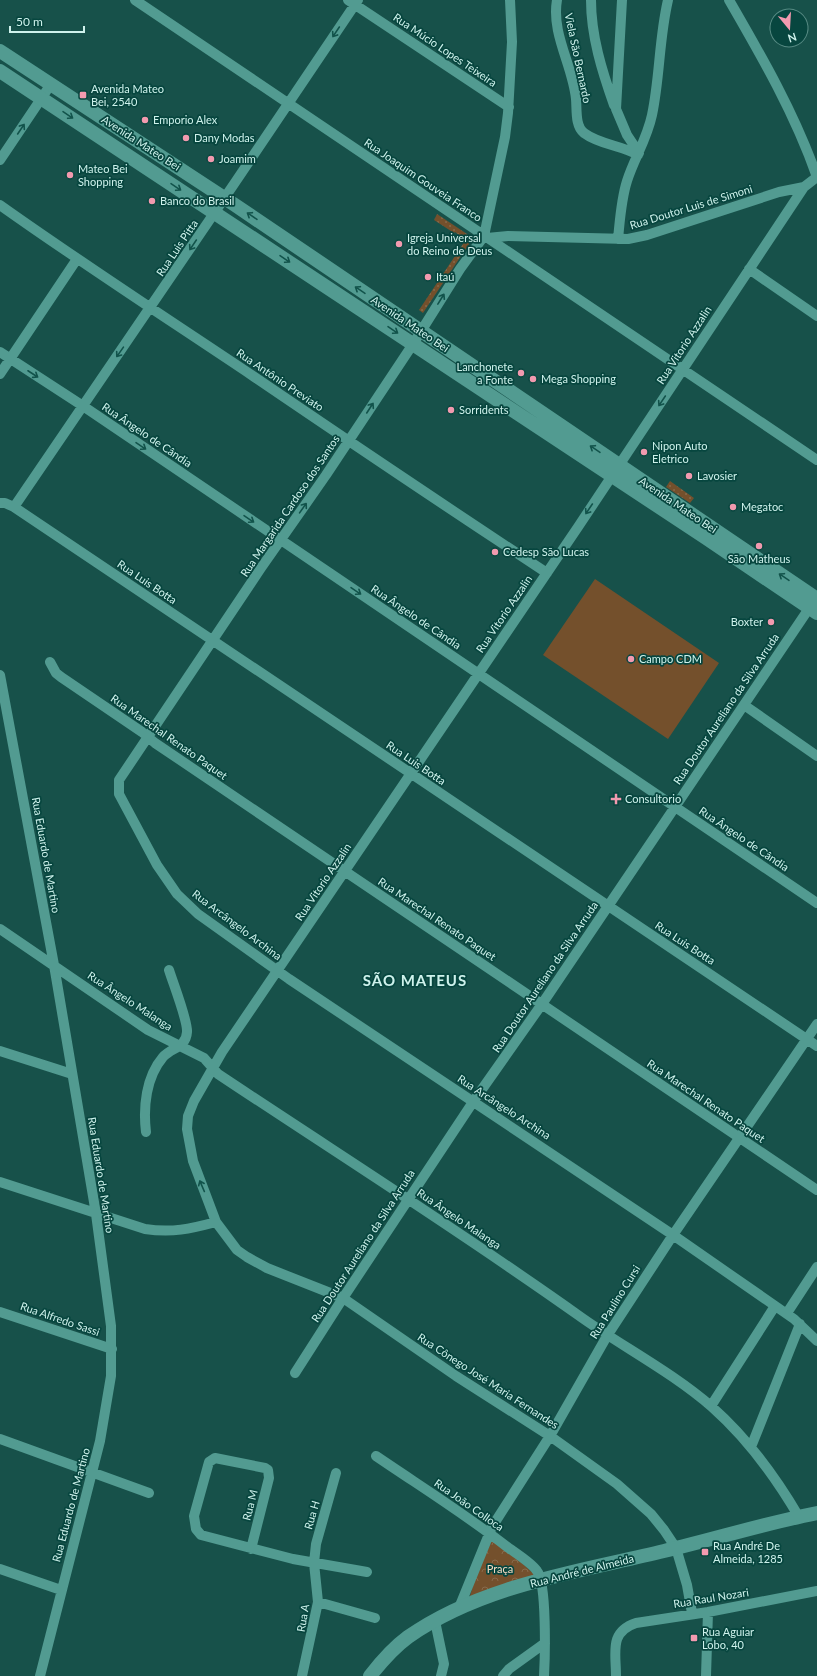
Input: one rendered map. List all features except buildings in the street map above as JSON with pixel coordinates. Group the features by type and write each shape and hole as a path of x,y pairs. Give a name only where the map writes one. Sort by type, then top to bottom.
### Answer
{"main road":[{"name":"Avenida Mateo Bei","path":"0,51 225,198 421,331 615,470"},
{"name":"Avenida Mateo Bei","path":"0,71 413,344 615,470 815,603"},
{"name":"Rua André de Almeida","path":"370,1676 407,1638 421,1629 459,1608 504,1591 542,1580 817,1513"}],"street":[{"name":"Rua Joaquim Gouveia Franco","path":"135,0 817,460"},
{"path":"485,237 505,137 512,42 510,0"},
{"name":"Viela São Bernardo","path":"557,0 557,19 562,47 574,85 579,128 583,133 591,138 628,149 638,154"},
{"path":"591,0 600,63 616,109 627,135 638,154"},
{"path":"616,109 622,0"},
{"path":"618,239 626,183 646,136 653,107 664,16 668,0"},
{"path":"729,0 772,76 801,136 817,177"},
{"name":"Rua Luis Pitta","path":"14,507 289,104 354,1"},
{"name":"Rua Múcio Lopes Teixeira","path":"354,1 508,107"},
{"path":"0,160 51,84"},
{"name":"Rua Vitorio Azzalin","path":"216,1222 193,1162 187,1129 188,1116 194,1101 213,1067 547,573 804,187 817,177"},
{"name":"Rua Doutor Luis de Simoni","path":"485,237 508,236 628,239 647,235 780,192 804,187"},
{"name":"Rua Antônio Previato","path":"0,205 77,259 547,573"},
{"name":"Rua Margarida Cardoso dos Santos","path":"119,790 119,780 349,441 460,269 485,237"},
{"path":"0,374 77,259"},
{"path":"749,269 817,316"},
{"name":"Rua Ângelo de Cândia","path":"0,352 83,406 817,903"},
{"name":"Rua Luis Botta","path":"0,503 5,503 14,507 607,907 808,1038 817,1046"},
{"name":"Rua Doutor Aureliano da Silva Arruda","path":"295,1373 473,1102 542,1004 675,806 815,603"},
{"name":"Rua Marechal Renato Paquet","path":"50,662 56,673 61,677 344,872 817,1190"},
{"name":"Rua Eduardo de Martino","path":"0,675 54,965 96,1214 111,1326 112,1350 107,1398 93,1472 60,1590 40,1676"},
{"path":"744,705 817,756"},
{"name":"Rua Arcângelo Archina","path":"119,790 122,801 157,865 177,894 198,914 278,971 673,1235 787,1314 800,1324 817,1341"},
{"name":"Rua Ângelo Malanga","path":"0,929 148,1030 204,1058 218,1074 544,1291 607,1336 669,1376 711,1406 751,1447 783,1490 799,1517"},
{"path":"146,1132 145,1106 149,1083 164,1056 180,1047 186,1038 187,1028 169,970"},
{"name":"Rua Paulino Cursi","path":"459,1608 492,1527 550,1436 607,1336 738,1137 817,1024"},
{"path":"0,1051 72,1074"},
{"path":"0,1182 145,1229 164,1232 181,1231 216,1222"},
{"name":"Rua Cônego José Maria Fernandes","path":"216,1222 237,1250 247,1257 267,1268 343,1298 456,1376 550,1436 639,1502 664,1530 676,1548 687,1585 692,1613"},
{"path":"787,1314 817,1267"},
{"path":"711,1406 775,1306"},
{"name":"Rua Alfredo Sassi","path":"0,1312 112,1350"},
{"path":"751,1447 800,1324"},
{"path":"0,1439 149,1492"},
{"name":"Rua João Colloca","path":"376,1456 490,1533 538,1571 542,1580"},
{"name":"Rua M","path":"220,1458 265,1468 268,1470 269,1478 251,1548 201,1535 196,1528 194,1516 209,1462 212,1459 220,1458"},
{"name":"Rua H","path":"314,1563 316,1544 336,1474"},
{"path":"251,1548 293,1559 367,1572"},
{"name":"Rua A","path":"302,1676 318,1602 314,1563"},
{"path":"0,1569 60,1590"},
{"path":"542,1580 545,1643 544,1676"},
{"name":"Rua Raul Nozari","path":"616,1676 616,1639 620,1632 632,1625 817,1591"},
{"path":"318,1602 375,1618"},
{"path":"706,1676 708,1612"},
{"path":"435,1621 444,1664 442,1676"},
{"path":"503,1676 545,1643"},
{"path":"707,1662 712,1676"}],"green space":[{"path":"437,214 473,238 423,313 419,310 465,241 455,232 454,233 434,220"},
{"path":"670,481 694,498 690,503 666,487"},
{"name":"Campo CDM","path":"595,579 719,663 668,739 543,655"},
{"name":"Praça","path":"492,1540 521,1562 536,1576 469,1599 475,1579"}],"place":[{"name":"Avenida Mateo Bei, 2540","path":"83,95"},
{"name":"Emporio Alex","path":"145,120"},
{"name":"Dany Modas","path":"186,138"},
{"name":"Joamim","path":"211,159"},
{"name":"Mateo Bei Shopping","path":"70,175"},
{"name":"Banco do Brasil","path":"152,201"},
{"name":"Igreja Universal do Reino de Deus","path":"399,244"},
{"name":"Itaú","path":"428,277"},
{"name":"Lanchonete a Fonte","path":"521,373"},
{"name":"Mega Shopping","path":"533,379"},
{"name":"Sorridents","path":"451,410"},
{"name":"Nipon Auto Eletrico","path":"644,452"},
{"name":"Lavosier","path":"689,476"},
{"name":"Megatoc","path":"733,507"},
{"name":"São Matheus","path":"759,546"},
{"name":"Cedesp São Lucas","path":"495,552"},
{"name":"Boxter","path":"771,622"},
{"name":"Campo CDM","path":"631,659"},
{"name":"Consultorio","path":"616,799"},
{"name":"Rua André De Almeida, 1285","path":"705,1552"},
{"name":"Rua Aguiar Lobo, 40","path":"694,1638"}],"district":[{"name":"SÃO MATEUS","path":"415,981"}]}
